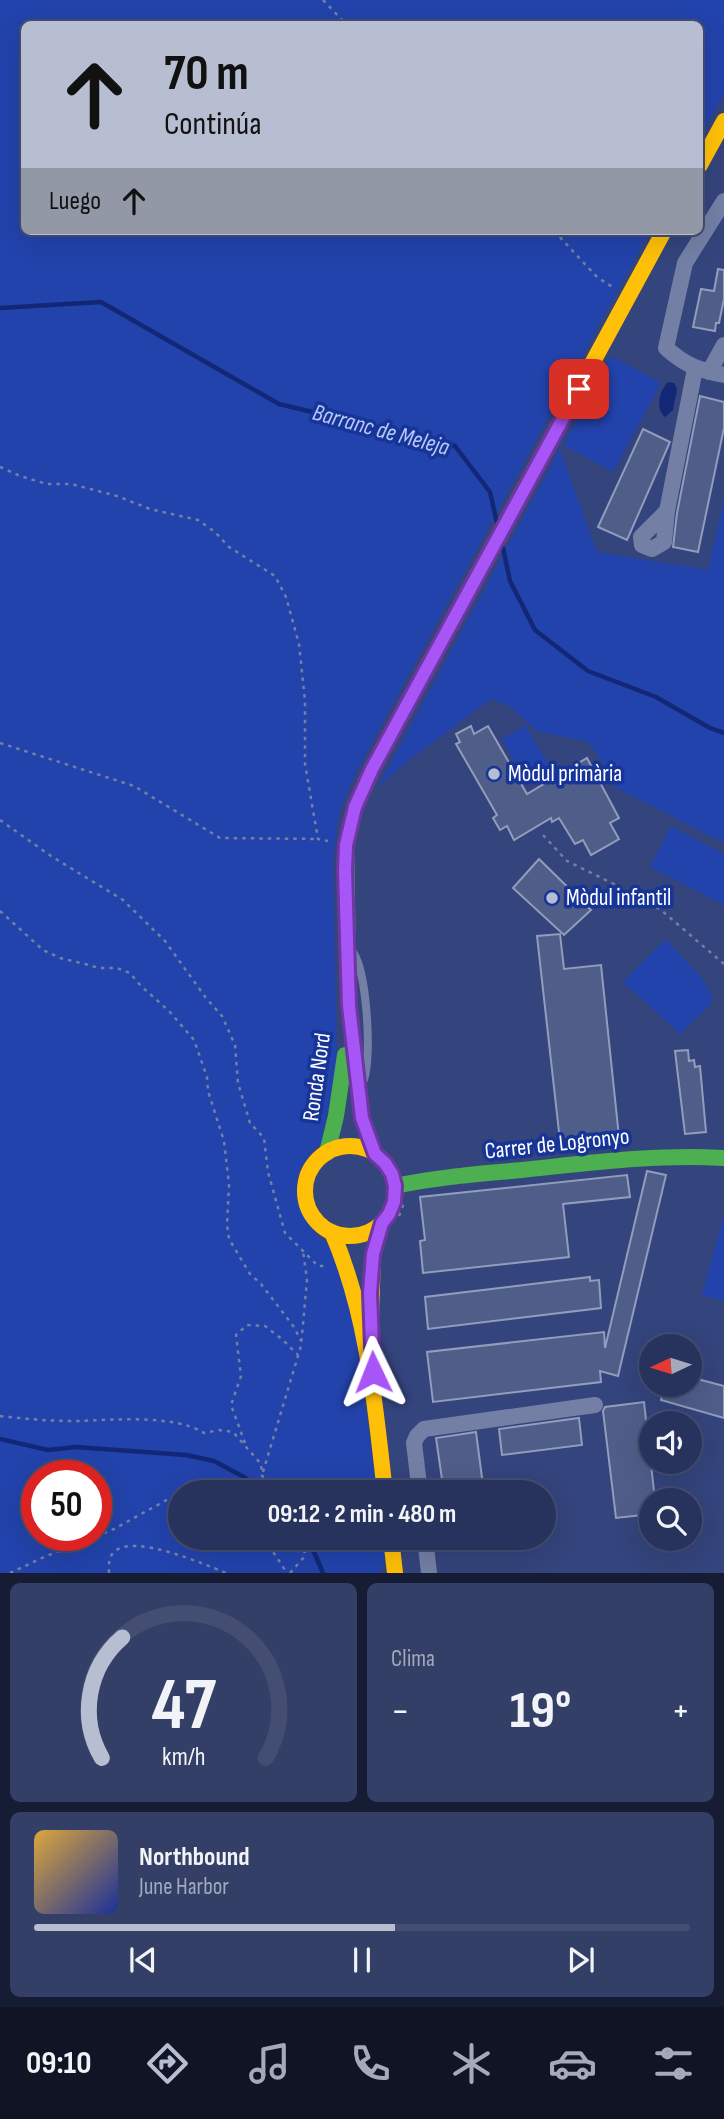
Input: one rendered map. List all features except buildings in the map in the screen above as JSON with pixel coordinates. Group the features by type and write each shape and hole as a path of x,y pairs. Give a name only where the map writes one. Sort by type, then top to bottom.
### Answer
{"main road":[{"path":"703,160 724,121"},
{"name":"Ronda Nord","path":"375,1154 362,1118 349,1006 345,870 346,845 355,807 362,786 662,235"},
{"name":"Ronda Nord","path":"327,1153 337,1116 349,1006"},
{"path":"374,1399 370,1293 373,1254 390,1222 389,1214 394,1202 402,1191 385,1163 364,1148 338,1148 316,1162 306,1187 307,1201 320,1224 332,1232 358,1236 390,1222"},
{"name":"Carrer de Logronyo","path":"402,1191 425,1180 574,1164 674,1156 724,1158"},
{"path":"332,1232 356,1294 374,1399 383,1480"},
{"path":"392,1550 395,1573"}],"street":[{"path":"703,234 724,201"},
{"path":"703,235 685,263 666,348 678,359 709,372"},
{"path":"667,511 709,372 724,345"},
{"path":"418,1480 414,1443 424,1429 595,1405"},
{"path":"426,1550 429,1573"}],"lane":[{"path":"347,945 360,963 364,989 367,1069 359,1100"}],"path":[{"path":"323,0 343,21"},
{"path":"558,235 597,277 629,297"},
{"path":"0,467 47,484 71,484 117,496 149,509 198,520 229,547 275,576 286,597 299,644 305,701 305,764 318,839"},
{"path":"0,743 134,786 220,838 318,839 346,845"},
{"path":"0,820 51,856 123,900 165,941 222,1016 235,1045 238,1083 250,1123 264,1138 268,1172 285,1233 318,1266 340,1265 344,1258"},
{"path":"543,835 568,861 661,910 724,964"},
{"path":"0,911 43,950 60,958 99,968 117,968 130,973 174,1016 194,1040 207,1077 208,1091 223,1141 229,1185 229,1239 250,1274 295,1327 301,1341"},
{"path":"390,1222 402,1205 402,1191"},
{"path":"262,1476 301,1341 307,1280 303,1251"},
{"path":"262,1476 261,1464 245,1444 231,1405 241,1376 236,1335 247,1325 265,1326 298,1355"},
{"path":"0,1416 37,1420 114,1419 173,1422 192,1425 204,1433 219,1430 233,1432 245,1444"},
{"path":"262,1476 269,1480"},
{"path":"10,1573 44,1556 114,1529 168,1499"},
{"path":"109,1573 109,1559 116,1550 140,1545 226,1573"},
{"path":"272,1550 288,1573 304,1556 304,1550"}],"shaded area":[{"path":"0,0 724,0 724,94 703,132 703,21 21,21 21,235 648,235 394,702 353,779 339,814 333,859 337,1067 321,1143 309,1155 298,1173 296,1195 303,1215 331,1249 354,1321 375,1480 168,1480 168,1550 384,1550 385,1560 380,1573 0,1573"},
{"path":"611,356 661,383 613,472 563,445"},
{"path":"668,382 674,383 677,389 673,410 665,417 659,400"},
{"path":"560,449 597,552 708,570 724,500 724,843 615,787 588,742 537,731 509,706 491,699 408,761 377,788"},
{"path":"526,725 552,771 527,785 502,739"},
{"path":"671,826 724,854 724,905 650,867"},
{"path":"666,939 701,977 713,997 710,1005 680,1034 623,982"},
{"path":"724,1216 724,1301 702,1295"}],"waterway":[{"name":"Barranc de Meleja","path":"0,308 101,302 279,404 455,446 490,492 497,523"},
{"name":"Barranc de Meleja","path":"503,548 510,581 535,630 588,671 656,697 710,728 724,733"},
{"path":"0,1439 48,1450 76,1447 186,1455 214,1461 248,1480"},
{"path":"313,1550 323,1573"}],"traffic: fast":[{"path":"375,1154 362,1118 349,1006 346,845 355,807 372,769 463,601"},
{"path":"327,1153 336,1116 345,1055"},
{"path":"395,1186 458,1176 623,1160 724,1158"}],"traffic: slow":[{"path":"703,160 724,121"},
{"path":"463,601 662,235"},
{"path":"350,1146 367,1150 382,1159 391,1174 395,1191 391,1208 382,1223 367,1232 350,1236 333,1232 318,1223 309,1208 305,1191 309,1174 318,1159 333,1150 350,1146"},
{"path":"371,1319 373,1254 382,1224"},
{"path":"332,1232 362,1328 383,1480"},
{"path":"392,1550 395,1573"}],"place":[{"name":"Mòdul primària","path":"494,774"},
{"name":"Mòdul infantil","path":"552,898"}],"route":[{"path":"373,1372 370,1293 373,1254 382,1223 394,1202 395,1186 392,1174 375,1154 362,1118 349,1006 346,845 362,786 579,389"}]}
